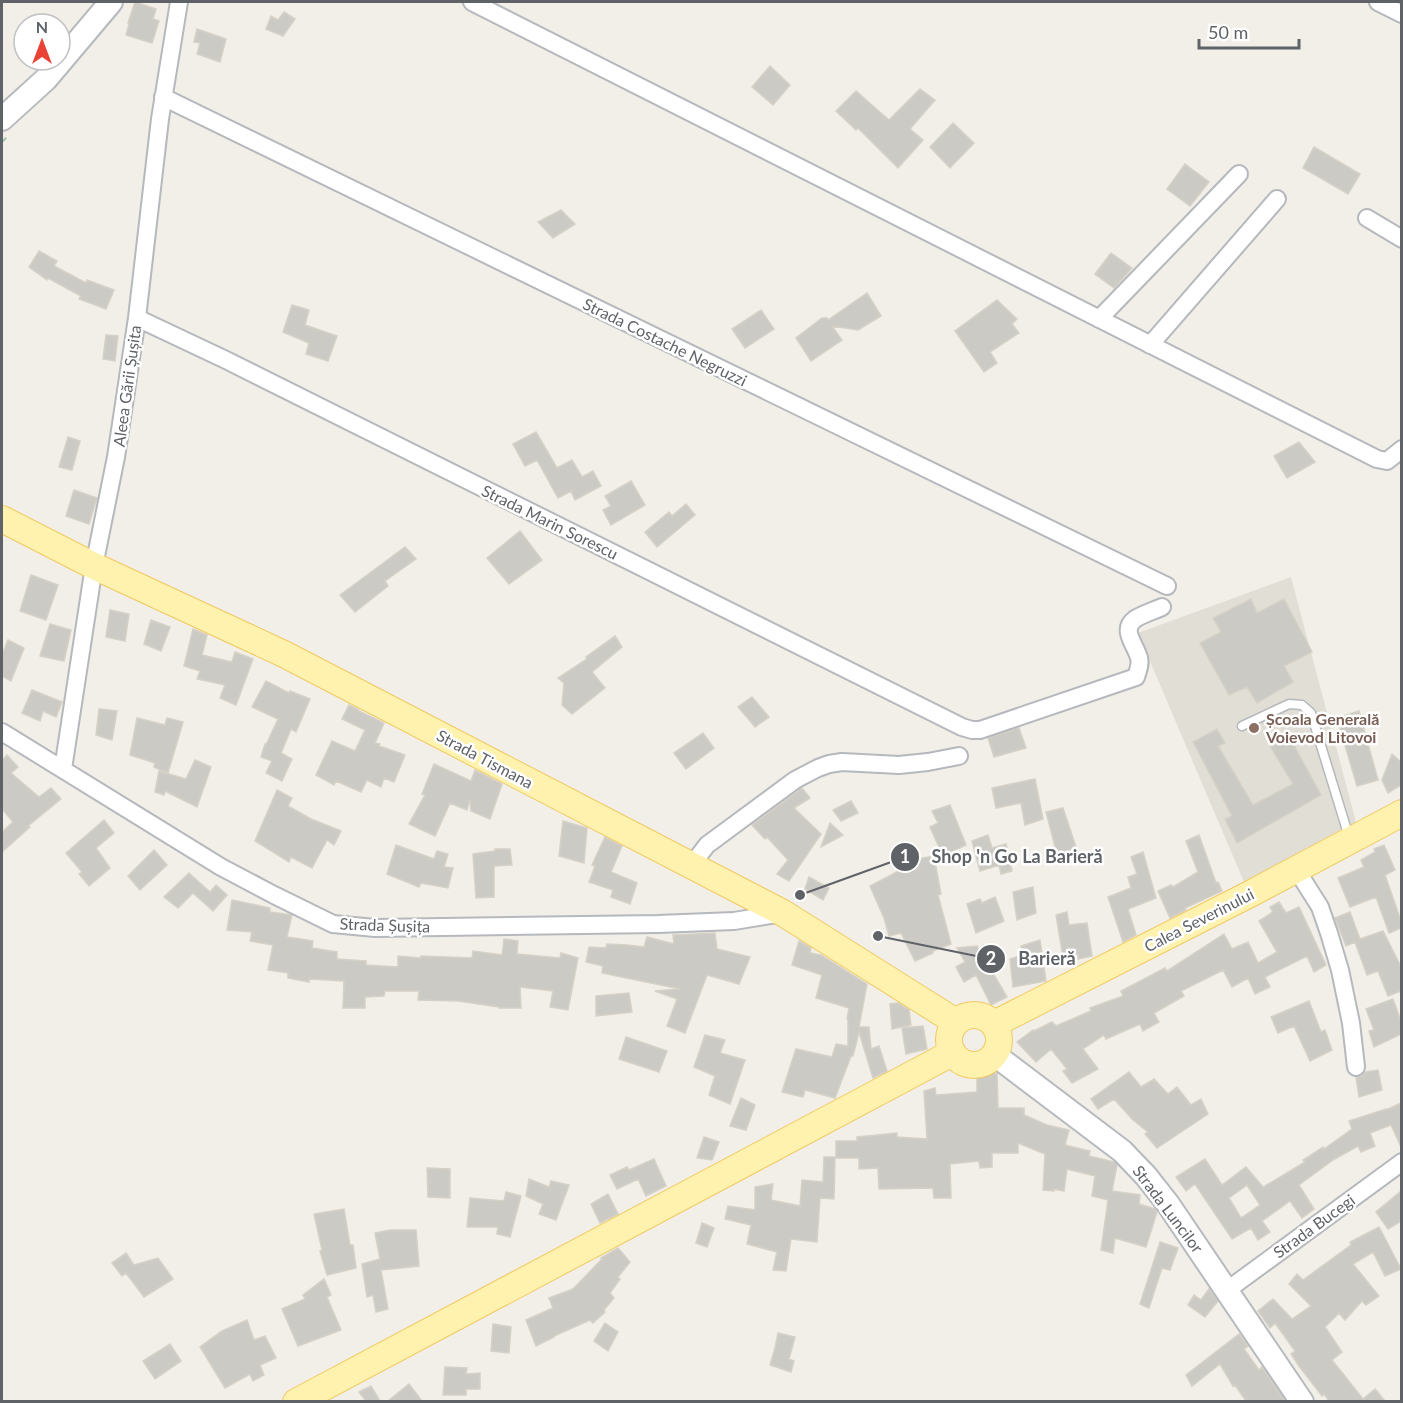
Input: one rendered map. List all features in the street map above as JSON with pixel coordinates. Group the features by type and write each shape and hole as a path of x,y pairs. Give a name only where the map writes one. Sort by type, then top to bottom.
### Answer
{"main road":[{"path":"2,119 46,79 111,2"},
{"name":"Strada Tismana","path":"2,519 94,566 284,654 783,913 956,1022"},
{"name":"Calea Severinului","path":"994,1024 1250,894 1401,813"},
{"path":"971,1014 980,1015 988,1018 994,1024 1000,1039 995,1055 988,1061 981,1065 964,1064 952,1053 949,1045 951,1028 963,1017 971,1014"},
{"path":"296,1401 952,1053"},
{"name":"Strada Luncilor","path":"995,1055 1122,1151 1146,1176 1168,1204 1302,1401"}],"street":[{"name":"Aleea Gării Șușita","path":"63,769 94,566 116,457 137,318 163,97 179,2"},
{"path":"472,2 1377,459 1387,461 1401,449"},
{"path":"1378,2 1401,14"},
{"name":"Strada Costache Negruzzi","path":"163,97 1167,586"},
{"path":"1099,319 1239,174"},
{"path":"1150,345 1277,199"},
{"path":"1367,218 1401,239"},
{"name":"Strada Marin Sorescu","path":"137,318 972,730 980,730 1136,677 1140,668 1139,658 1128,632 1130,624 1161,607"},
{"name":"Strada Șușița","path":"2,732 221,867 333,924 375,928 646,924 734,921 783,913"},
{"path":"691,866 707,845 795,780 818,768 842,762 899,765 959,756"},
{"path":"1296,869 1320,907 1332,942 1351,1023 1356,1067"},
{"name":"Strada Bucegi","path":"1226,1290 1401,1162"}],"lane":[{"path":"1242,726 1289,704 1302,705 1311,713 1350,841"}],"shaded area":[{"name":"Școala Generală Voievod Litovoi","path":"1291,577 1356,822 1244,882 1138,633"}],"building":[{"path":"135,2 156,9 153,19 159,21 152,43 126,35"},
{"path":"284,12 295,19 283,36 266,29 271,16 278,20"},
{"path":"197,29 226,39 220,62 197,54 200,43 194,42"},
{"path":"770,66 790,85 773,105 752,87"},
{"path":"920,89 935,100 910,129 923,140 898,168 858,128 856,130 836,111 856,91 889,120"},
{"path":"953,123 974,143 950,168 930,147"},
{"path":"1314,147 1360,174 1348,194 1303,168"},
{"path":"1185,164 1209,182 1190,206 1167,189"},
{"path":"561,210 575,224 553,238 538,222"},
{"path":"39,251 57,261 54,266 86,283 87,280 114,290 106,309 79,299 81,296 48,278 47,280 29,267"},
{"path":"1111,253 1132,268 1114,288 1095,274"},
{"path":"867,293 881,316 858,330 832,326 842,340 811,361 796,338 822,318 828,320"},
{"path":"997,300 1017,319 1012,324 1019,333 990,352 997,363 984,372 955,331"},
{"path":"292,305 309,310 305,325 337,336 328,361 306,354 309,343 283,332"},
{"path":"761,310 774,329 745,348 732,329"},
{"path":"106,335 118,336 115,361 103,359"},
{"path":"536,432 557,468 572,460 582,477 593,471 601,486 575,500 571,491 558,498 537,460 525,466 513,444"},
{"path":"68,437 80,441 72,470 59,467"},
{"path":"1299,442 1315,462 1287,478 1274,456"},
{"path":"631,481 645,505 611,525 603,510 611,506 605,496"},
{"path":"74,490 97,498 89,524 66,516"},
{"path":"686,504 695,515 657,547 645,532 669,512 672,516"},
{"path":"520,531 542,560 509,584 487,558"},
{"path":"405,547 416,559 385,581 388,586 355,612 340,595"},
{"path":"31,575 58,585 46,620 20,611"},
{"path":"1251,599 1257,613 1284,599 1312,652 1284,666 1293,682 1257,703 1247,687 1229,695 1200,643 1221,632 1213,618"},
{"path":"110,610 129,614 125,641 106,637"},
{"path":"151,620 170,627 161,651 144,644"},
{"path":"50,624 71,630 64,661 40,656"},
{"path":"193,629 207,635 202,655 232,662 235,652 253,659 236,705 220,698 225,685 197,679 200,671 184,666"},
{"path":"615,636 622,647 592,672 605,688 572,714 562,705 564,683 558,678 587,659 586,657"},
{"path":"8,640 24,648 11,681 2,676 2,655"},
{"path":"266,681 289,693 290,691 310,699 296,732 291,729 281,753 292,759 282,781 266,773 272,761 261,757 278,719 252,707"},
{"path":"32,690 62,702 56,717 43,711 40,721 22,713"},
{"path":"752,697 769,717 755,727 738,707"},
{"path":"349,705 384,723 375,743 405,755 394,782 384,778 381,787 367,780 361,792 336,781 334,785 316,775 332,741 355,751 365,730 342,719"},
{"path":"99,709 117,711 112,740 96,735"},
{"path":"1359,711 1378,780 1357,786 1337,718"},
{"path":"137,718 165,725 167,718 183,722 168,773 154,767 155,763 130,755"},
{"path":"1019,728 1026,748 994,757 988,738"},
{"name":"Școala Generală Voievod Litovoi","path":"1217,729 1225,743 1218,746 1253,805 1293,784 1270,746 1289,736 1321,795 1237,843 1225,819 1232,816 1193,742"},
{"path":"703,733 714,748 686,769 674,753"},
{"path":"1392,754 1401,762 1401,785 1388,793 1382,780"},
{"path":"7,755 18,767 11,773 39,797 51,788 61,799 28,826 30,827 2,852 2,832 13,822 2,809 2,760"},
{"path":"195,760 211,767 197,807 165,791 164,795 155,792 159,771 186,779"},
{"path":"434,764 471,781 475,770 502,784 490,819 471,811 470,799 467,810 450,803 435,836 409,824 425,795 422,794"},
{"path":"1035,779 1043,819 1025,825 1021,803 996,808 992,788"},
{"path":"802,788 810,798 794,808 821,834 789,881 777,874 788,860 767,837 765,839 752,825"},
{"path":"277,790 292,798 288,806 311,819 341,831 334,845 327,840 312,868 291,857 289,862 255,841"},
{"path":"851,801 858,813 841,821 833,810"},
{"path":"950,805 966,845 943,856 930,827 938,823 932,811"},
{"path":"1063,808 1080,859 1068,863 1065,856 1058,858 1046,812"},
{"path":"104,820 114,833 96,848 110,868 89,886 79,874 82,872 66,853"},
{"path":"563,821 587,828 584,863 559,856"},
{"path":"830,823 843,835 821,847"},
{"path":"988,835 992,848 1006,844 1012,871 1001,874 999,865 980,871 972,841"},
{"path":"1199,835 1216,883 1218,882 1222,891 1185,908 1186,910 1170,918 1158,891 1171,885 1173,887 1198,872 1186,841"},
{"path":"605,837 622,846 611,872 637,883 630,904 611,897 613,890 589,882 595,866 592,865"},
{"path":"396,845 434,859 437,851 448,854 444,867 453,868 448,888 421,883 419,887 387,874"},
{"path":"1384,845 1395,870 1385,875 1401,921 1401,928 1389,933 1376,897 1350,907 1338,878 1364,867 1361,860 1375,852 1374,849"},
{"path":"495,849 510,849 512,865 494,866 494,897 476,898 473,854 495,851"},
{"path":"154,850 167,865 140,890 128,876"},
{"path":"1143,852 1156,898 1128,909 1136,935 1123,942 1108,897 1131,888 1128,877 1137,874 1131,857"},
{"path":"934,856 941,894 938,895 951,944 915,961 901,933 889,936 870,886 912,864 911,860"},
{"path":"189,873 210,892 216,885 227,895 213,911 193,893 178,908 164,897"},
{"path":"809,877 829,888 823,900 805,889"},
{"path":"1033,887 1036,913 1017,920 1013,892"},
{"path":"995,897 1004,921 976,933 967,904 980,899 982,903"},
{"path":"232,900 270,908 270,912 292,915 287,937 313,941 312,948 337,952 337,959 366,961 366,965 398,967 398,956 472,958 473,951 502,955 504,939 518,941 517,954 560,958 561,953 578,958 568,1010 550,1007 553,991 520,987 521,1008 499,1008 458,1001 418,1000 419,991 385,991 384,996 365,997 365,1008 343,1008 344,981 309,979 309,982 288,978 288,973 268,970 273,945 250,941 252,932 227,930"},
{"path":"1279,902 1286,913 1299,907 1326,965 1314,972 1307,956 1265,977 1270,987 1255,994 1248,978 1232,987 1223,970 1181,991 1184,996 1154,1013 1159,1022 1143,1031 1140,1024 1106,1039 1104,1035 1083,1049 1098,1069 1072,1083 1063,1071 1067,1069 1051,1049 1036,1062 1017,1042 1033,1030 1052,1022 1056,1026 1091,1011 1090,1008 1123,996 1121,991 1165,968 1167,971 1224,934 1232,949 1248,942 1258,963 1277,952 1259,921 1273,912 1270,907"},
{"path":"1067,912 1069,925 1087,923 1092,956 1078,959 1078,954 1063,957 1056,915"},
{"path":"1350,912 1360,939 1383,931 1401,967 1401,991 1388,996 1378,971 1367,975 1355,942 1346,946 1335,918"},
{"path":"715,933 717,949 750,957 739,984 707,975 685,1033 667,1026 677,999 655,991 680,989 602,973 603,966 586,962 589,947 606,948 607,944 644,947 647,937 674,944 673,935"},
{"path":"1040,940 1046,981 1013,987 1010,959 1022,955 1021,946"},
{"path":"799,941 811,948 810,953 821,955 867,984 859,1027 869,1027 871,1049 879,1046 887,1071 873,1078 859,1032 853,1056 851,1056 835,1098 805,1090 803,1097 782,1092 796,1049 832,1057 836,1044 848,1046 849,1008 816,998 822,975 792,965"},
{"path":"977,946 1007,997 991,1005 976,975 964,982 956,967 965,962 957,948"},
{"path":"629,993 632,1012 596,1016 596,996"},
{"path":"1393,999 1401,1021 1401,1034 1374,1047 1369,1031 1374,1030 1366,1009"},
{"path":"1309,1001 1321,1032 1325,1030 1332,1050 1310,1061 1294,1026 1278,1033 1271,1017"},
{"path":"898,1003 909,1010 911,1025 892,1029 890,1004"},
{"path":"923,1026 927,1049 906,1054 902,1028"},
{"path":"705,1035 725,1040 720,1053 745,1060 730,1104 709,1095 715,1076 694,1067"},
{"path":"626,1037 667,1051 659,1072 619,1059"},
{"path":"1378,1070 1382,1090 1359,1097 1356,1077 1362,1076 1365,1072"},
{"path":"1129,1072 1141,1087 1154,1079 1168,1094 1177,1087 1191,1105 1201,1099 1208,1114 1157,1148 1145,1134 1148,1132 1133,1120 1114,1099 1098,1109 1091,1099"},
{"path":"997,1073 998,1108 1024,1108 1024,1115 1047,1125 1069,1130 1065,1145 1090,1151 1089,1156 1114,1162 1117,1165 1112,1191 1140,1195 1139,1204 1155,1209 1157,1212 1146,1247 1115,1238 1113,1253 1101,1250 1108,1200 1092,1196 1095,1176 1067,1169 1064,1191 1043,1190 1045,1154 1018,1143 1018,1153 992,1153 992,1167 980,1168 979,1161 950,1164 951,1198 934,1198 933,1188 879,1189 878,1168 859,1169 859,1158 836,1158 836,1141 857,1141 857,1137 897,1133 897,1137 927,1139 924,1091 935,1088 936,1095 977,1092 977,1074"},
{"path":"741,1098 755,1105 746,1130 730,1126"},
{"path":"1401,1103 1401,1147 1391,1125 1370,1133 1375,1146 1361,1152 1358,1146 1333,1160 1299,1185 1314,1209 1302,1218 1290,1201 1262,1221 1270,1232 1258,1240 1251,1228 1232,1239 1195,1184 1186,1191 1176,1177 1205,1159 1222,1185 1246,1167 1263,1187 1305,1162 1303,1160 1323,1147 1324,1149 1352,1129 1349,1121","holes":["1247,1185 1260,1205 1241,1218 1229,1198"]},
{"path":"704,1137 719,1142 712,1160 697,1158"},
{"path":"824,1157 835,1157 834,1199 820,1198 817,1242 791,1239 786,1271 773,1270 777,1252 747,1244 751,1225 725,1219 728,1206 755,1210 755,1187 773,1184 771,1200 800,1206 802,1180 823,1182"},
{"path":"654,1159 666,1186 646,1196 638,1179 617,1189 610,1175"},
{"path":"427,1168 450,1169 450,1198 428,1197"},
{"path":"529,1179 549,1187 551,1181 569,1185 556,1220 539,1214 543,1204 526,1196"},
{"path":"1401,1191 1401,1221 1388,1229 1376,1212"},
{"path":"506,1192 521,1196 510,1237 497,1234 498,1227 467,1227 470,1198 504,1201"},
{"path":"608,1194 618,1214 600,1223 591,1204"},
{"path":"344,1209 356,1268 327,1275 320,1251 322,1250 314,1214"},
{"path":"702,1223 714,1228 707,1247 696,1243"},
{"path":"1379,1227 1401,1269 1385,1276 1373,1252 1353,1264 1379,1296 1366,1305 1362,1301 1345,1320 1339,1313 1325,1327 1342,1352 1332,1360 1363,1399 1375,1389 1385,1401 1329,1401 1324,1394 1322,1396 1299,1366 1291,1354 1295,1351 1275,1323 1270,1328 1258,1311 1273,1299 1292,1319 1311,1306 1289,1284 1297,1274 1303,1280 1351,1245 1350,1242"},
{"path":"390,1230 416,1230 419,1266 381,1270 388,1309 376,1312 373,1295 367,1297 362,1264 380,1259 375,1233"},
{"path":"1160,1242 1178,1248 1170,1270 1162,1268 1149,1308 1140,1304"},
{"path":"618,1248 630,1262 618,1277 620,1279 610,1293 614,1298 604,1310 605,1312 593,1323 590,1320 536,1346 526,1320 553,1308 549,1298 573,1289 601,1258"},
{"path":"126,1253 134,1265 158,1258 173,1279 144,1297 126,1273 122,1276 112,1263"},
{"path":"324,1279 331,1295 327,1297 341,1330 298,1346 282,1309 305,1299 303,1295"},
{"path":"1209,1289 1218,1301 1205,1317 1188,1305 1194,1295 1201,1300"},
{"path":"247,1320 254,1340 265,1336 276,1358 260,1365 264,1375 253,1381 250,1374 225,1388 200,1347 222,1331"},
{"path":"605,1323 618,1332 608,1351 594,1341"},
{"path":"493,1324 511,1327 509,1353 491,1351"},
{"path":"778,1333 795,1337 789,1359 794,1361 791,1372 770,1365"},
{"path":"1239,1334 1248,1346 1244,1349 1259,1370 1262,1367 1285,1401 1246,1401 1235,1385 1233,1386 1220,1364 1192,1386 1186,1375"},
{"path":"170,1344 181,1361 155,1379 143,1361"},
{"path":"445,1367 467,1368 466,1374 480,1373 480,1389 466,1389 466,1395 443,1395"},
{"path":"409,1384 422,1401 388,1401"},
{"path":"371,1386 380,1401 366,1401 359,1392"}],"place":[{"name":"Școala Generală Voievod Litovoi","path":"1254,728"},
{"name":"Shop 'n Go La Barieră","path":"800,895"},
{"name":"Barieră","path":"878,936"}]}
